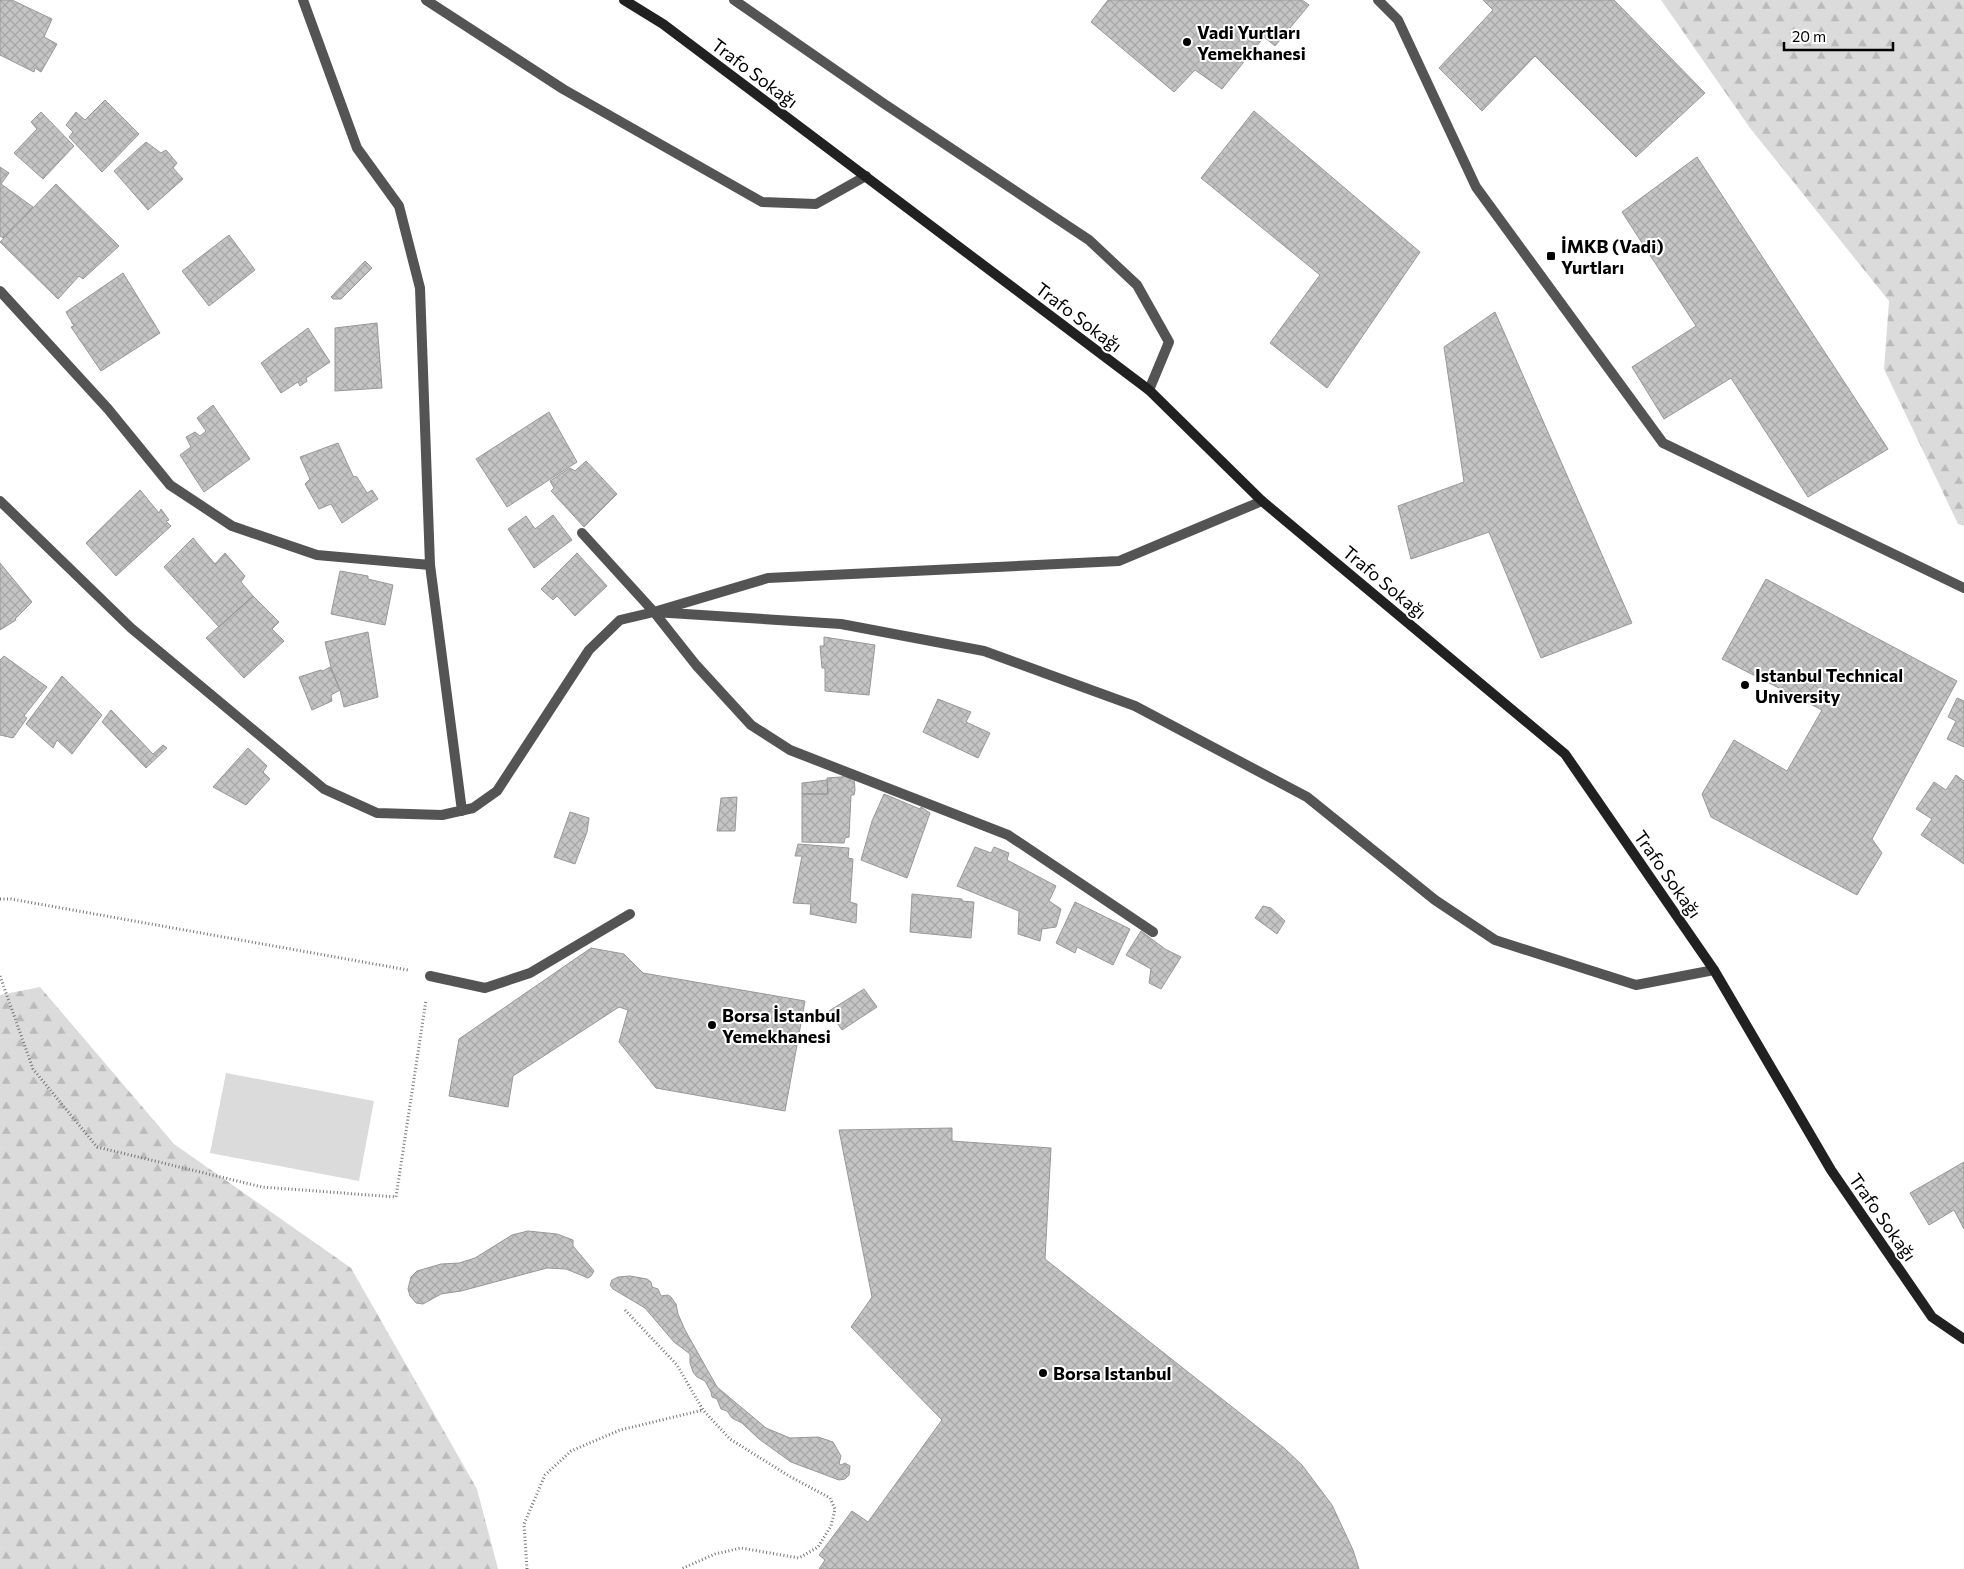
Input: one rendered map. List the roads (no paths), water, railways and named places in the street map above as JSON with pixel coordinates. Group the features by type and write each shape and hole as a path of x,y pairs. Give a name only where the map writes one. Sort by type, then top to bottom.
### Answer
{"street":[{"path":"303,0 357,148 399,206 420,288 430,565 462,811"},
{"path":"426,0 563,89 762,202 816,204 866,176"},
{"name":"Trafo Sokağı","path":"624,0 662,24 1149,390 1262,501 1565,754 1714,970 1831,1170 1932,1316 1964,1339"},
{"path":"734,0 883,103 1089,240 1137,285 1169,342 1149,390"},
{"path":"1378,0 1398,20 1476,188 1663,444 1964,588"},
{"path":"0,291 108,409 170,485 232,526 317,554 430,565"},
{"path":"0,501 131,628 324,789 377,813 442,815 473,808 497,791 589,650 620,620 654,612 768,578 1119,561 1262,501"},
{"path":"582,533 654,612 696,665 751,725 790,750 1008,835 1153,932"},
{"path":"654,612 841,624 984,651 1135,706 1307,797 1435,900 1495,940 1636,985 1714,970"},
{"path":"430,976 485,988 530,973 630,914"}],"place":[{"name":"Vadi Yurtları Yemekhanesi","path":"1187,42"},
{"name":"İMKB (Vadi) Yurtları","path":"1551,256"},
{"name":"Istanbul Technical University","path":"1745,685"},
{"name":"Borsa İstanbul Yemekhanesi","path":"712,1025"},
{"name":"Borsa Istanbul","path":"1043,1373"}]}
